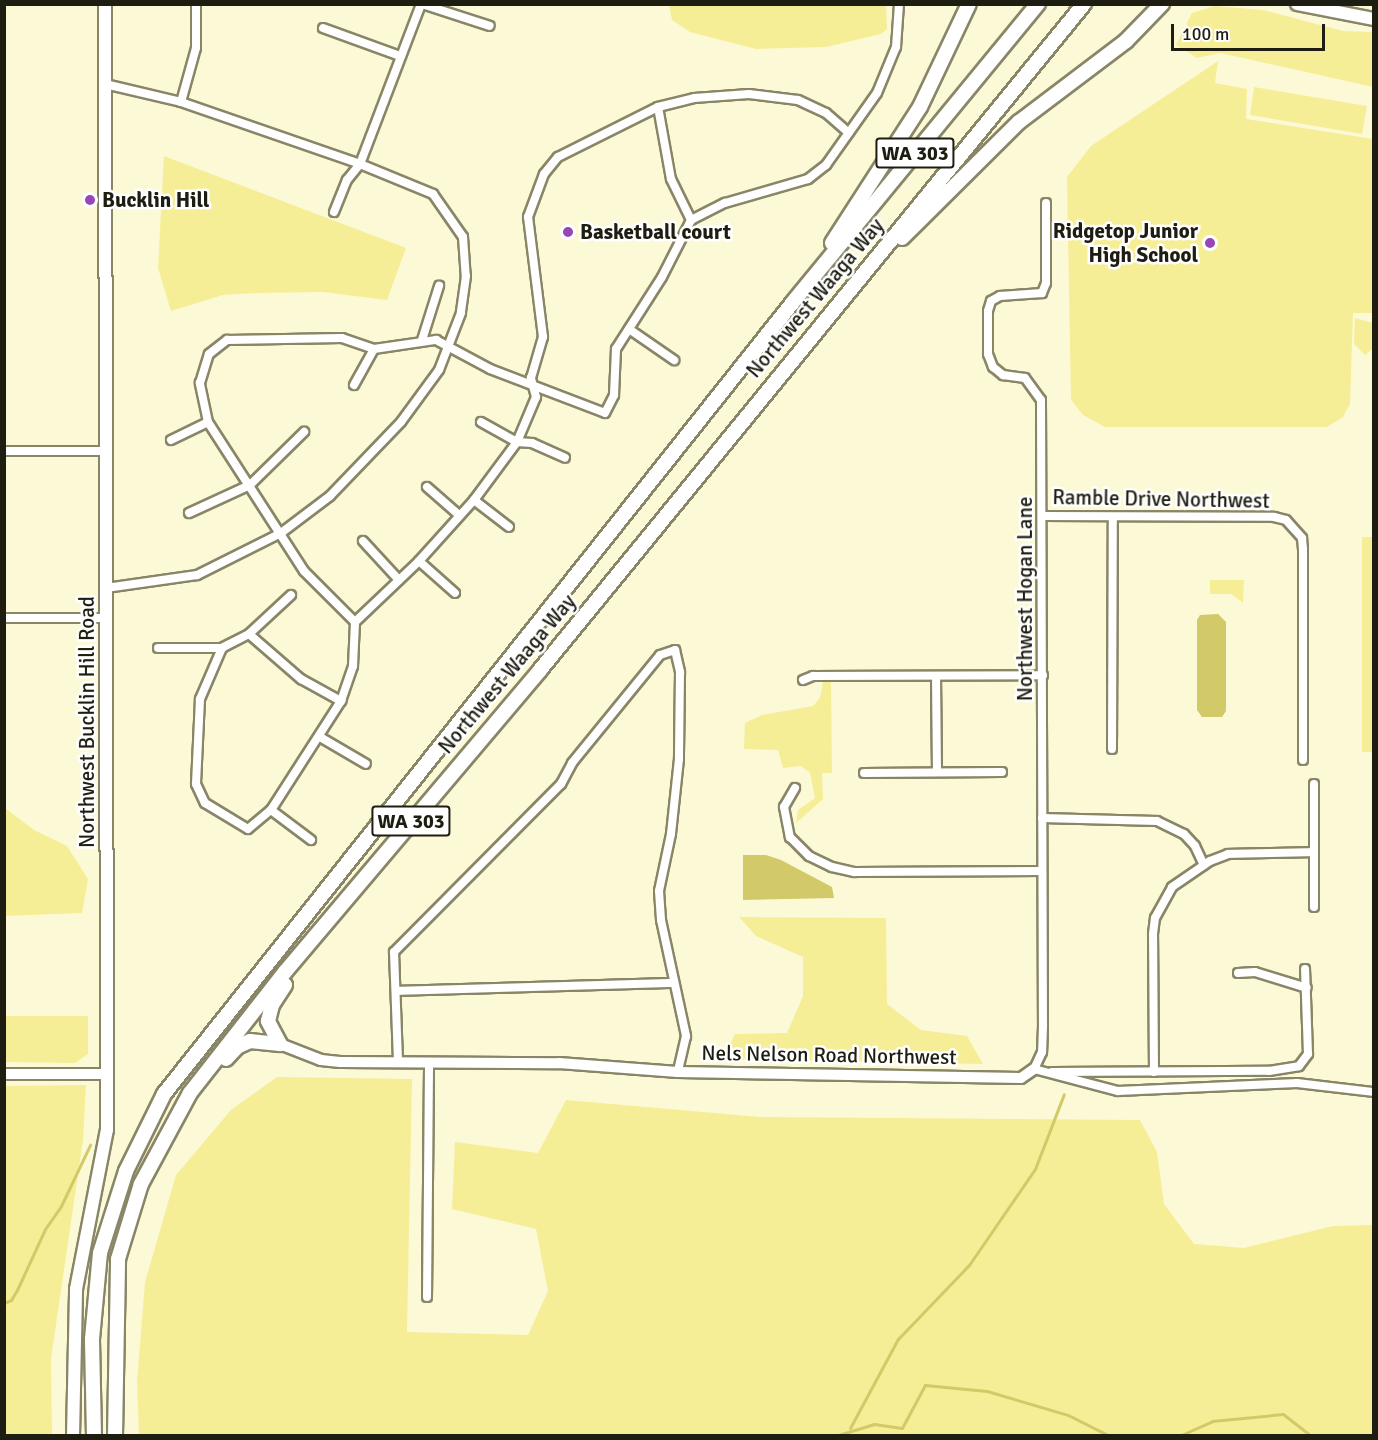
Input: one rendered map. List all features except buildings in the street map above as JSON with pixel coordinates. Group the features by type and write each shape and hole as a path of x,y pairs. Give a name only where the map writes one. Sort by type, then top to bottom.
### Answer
{"highway":[{"path":"793,302 906,130 969,4"},
{"name":"Northwest Waaga Way","path":"94,1436 92,1339 100,1253 126,1171 164,1094 793,302 1038,4"},
{"name":"Northwest Waaga Way","path":"115,1436 117,1259 141,1184 190,1093 1084,4"},
{"path":"863,274 1019,122 1126,42 1162,4"},
{"path":"280,1044 268,1021 272,1005 314,940"},
{"path":"190,1093 237,1047 262,1040 280,1044"}],"main road":[{"name":"Northwest Bucklin Hill Road","path":"73,1436 76,1289 105,1151 107,1074 105,4"},
{"path":"1297,4 1374,19"}],"street":[{"path":"180,102 196,48 196,4"},
{"path":"334,212 347,180 360,164 422,4 490,26"},
{"path":"355,622 304,571 208,422 200,383 202,368 209,354 227,340 342,338 374,349 422,340 436,340 449,346 463,357 534,387 605,413 614,395 616,349 662,277 691,220 725,203 807,179 826,165 877,93 896,47 899,4"},
{"path":"323,28 400,56"},
{"path":"105,84 180,102 360,164 433,194 463,237 466,276 461,313 449,346 433,379 362,466 281,533 196,575 106,588"},
{"path":"222,648 200,699 196,784 205,803 248,829 271,810 341,701 353,666 355,622 419,561 458,514 474,500 517,442 536,397 531,378 543,337 529,247 528,217 537,190 558,157 658,108 694,98 768,96 798,100 826,113 849,133"},
{"path":"658,108 671,179 691,220"},
{"name":"Northwest Hogan Lane","path":"1038,1071 1043,1035 1041,400 1025,378 1003,375 993,367 988,354 988,322 991,301 1000,296 1042,293 1046,283 1046,203"},
{"path":"422,340 439,286"},
{"path":"629,329 674,360"},
{"path":"354,385 374,349"},
{"path":"171,440 208,422"},
{"path":"481,422 517,442 532,443 565,458"},
{"path":"189,513 250,485 304,432"},
{"path":"4,452 105,451"},
{"path":"427,487 458,514"},
{"path":"474,500 509,527"},
{"name":"Ramble Drive Northwest","path":"1042,516 1274,517 1286,520 1295,529 1303,549 1303,760"},
{"path":"1112,748 1113,517"},
{"path":"363,541 399,580"},
{"path":"419,561 455,593"},
{"path":"158,648 222,648 249,634 291,595"},
{"path":"4,618 106,618"},
{"path":"249,634 302,679 341,701"},
{"path":"398,1061 394,952 561,784 572,763 660,656 675,650 680,672 679,759 671,834 659,891 674,983 686,1036 678,1071"},
{"path":"803,680 813,676 1043,675"},
{"path":"936,676 937,772"},
{"path":"320,737 366,764"},
{"path":"864,773 1002,772"},
{"path":"1314,784 1314,907"},
{"path":"795,788 784,807 790,837 809,856 832,867 854,872 1042,871"},
{"path":"271,810 311,840"},
{"path":"1042,818 1157,821 1184,834 1196,846 1204,865"},
{"path":"1154,1072 1155,918 1172,887 1219,857 1251,851 1314,852"},
{"path":"1038,1071 1269,1071 1299,1066 1308,1054 1305,969"},
{"path":"1238,974 1254,972 1307,988"},
{"path":"397,991 674,983"},
{"name":"Nels Nelson Road Northwest","path":"280,1044 321,1060 559,1063 678,1071 1021,1078 1038,1071"},
{"path":"427,1297 429,1063"},
{"path":"1038,1071 1118,1091 1297,1083 1374,1092"},
{"path":"4,1074 107,1074"}],"shaded area":[{"path":"669,5 886,5 887,29 881,34 826,47 756,49 690,32 672,20"},
{"path":"1215,6 1263,10 1343,31 1373,32 1373,87 1220,53 1197,58 1176,45 1192,13"},
{"name":"Ridgetop Junior High School","path":"1218,61 1215,83 1247,89 1246,119 1373,139 1373,313 1353,313 1350,404 1343,417 1327,427 1105,427 1083,415 1071,400 1067,177 1091,146"},
{"path":"1254,87 1367,106 1362,134 1250,115"},
{"path":"164,156 406,248 387,300 323,292 258,293 223,295 171,311 158,268"},
{"path":"1355,318 1373,323 1373,349 1365,355 1354,344"},
{"path":"1362,537 1373,537 1373,752 1362,752"},
{"path":"1210,580 1244,580 1243,603 1231,594 1210,594"},
{"path":"1218,614 1226,622 1226,711 1222,717 1202,717 1197,710 1197,620 1200,615"},
{"path":"823,682 831,682 832,773 822,773 823,799 796,823 798,810 815,798 810,773 801,766 783,768 778,750 744,749 745,723 762,715 813,706 820,698"},
{"path":"5,808 34,830 67,846 88,879 82,913 5,916"},
{"path":"743,855 766,855 781,860 832,887 834,898 743,900"},
{"path":"739,917 886,918 887,1004 921,1030 967,1036 983,1064 723,1059 735,1034 787,1033 803,996 803,957 756,936"},
{"path":"5,1016 88,1016 88,1054 75,1063 5,1062"},
{"path":"277,1077 412,1079 407,1332 528,1335 548,1291 536,1229 452,1209 455,1142 538,1153 566,1100 760,1117 1140,1120 1157,1152 1164,1204 1194,1244 1244,1248 1333,1226 1373,1225 1373,1435 139,1435 137,1382 145,1282 176,1175 231,1110"},
{"path":"86,1085 83,1140 51,1359 52,1435 5,1435 4,1086"}],"waterway":[{"path":"850,1428 898,1339 969,1265 1035,1169 1064,1094"},
{"path":"4,1303 11,1300 17,1290 45,1229 61,1206 90,1145"},
{"path":"835,1436 874,1424 902,1428 925,1385 987,1391 1068,1415 1110,1436"},
{"path":"1179,1436 1212,1421 1283,1414 1311,1436"}],"place":[{"name":"Bucklin Hill","path":"90,200"},
{"name":"Basketball court","path":"568,232"},
{"name":"Ridgetop Junior High School","path":"1210,243"}]}
